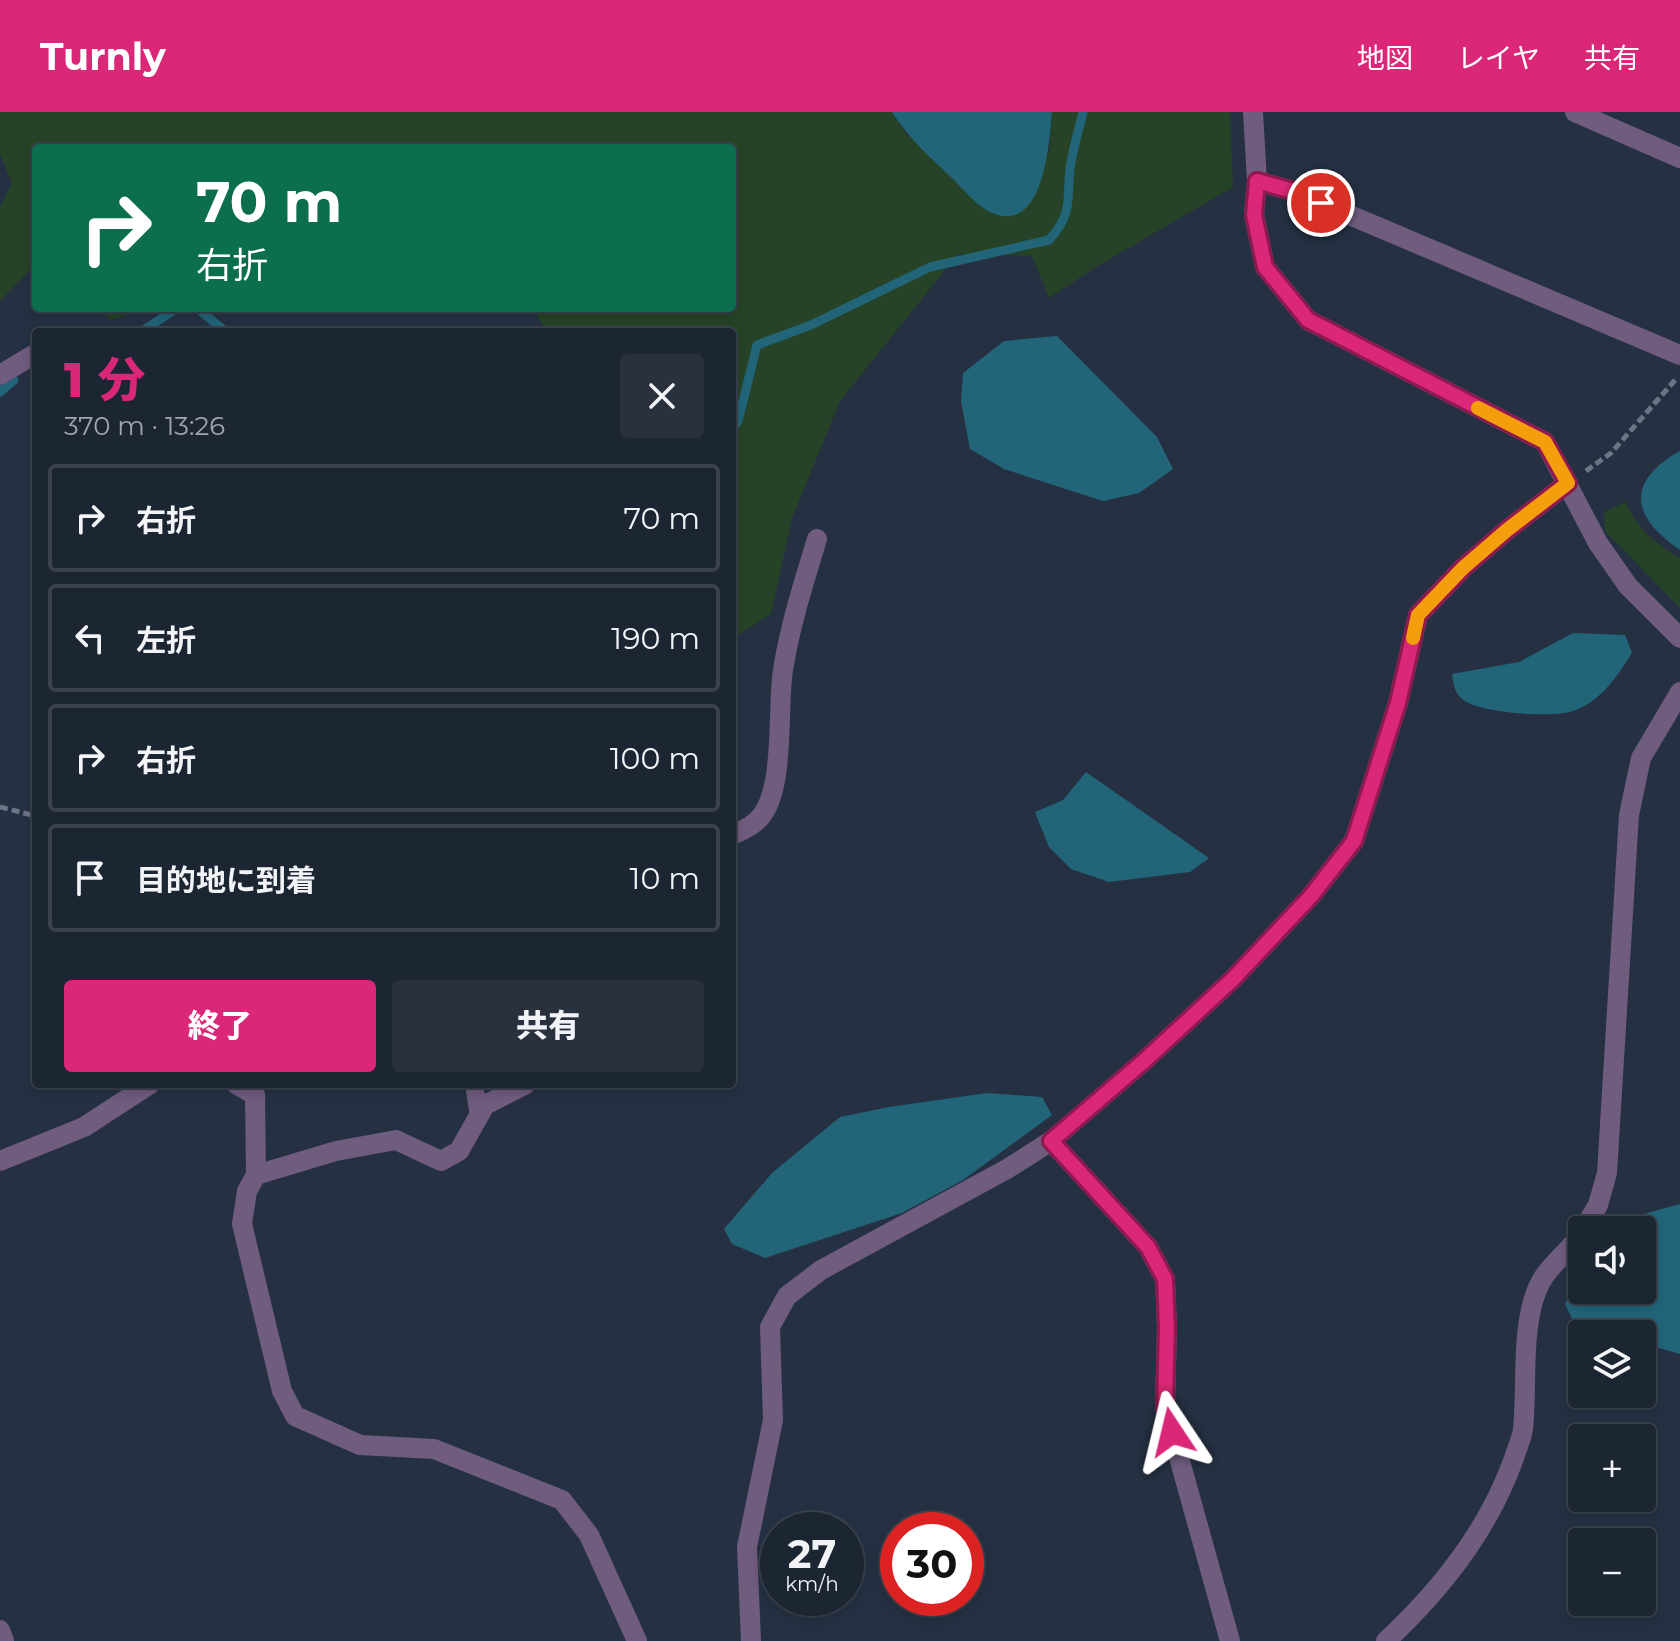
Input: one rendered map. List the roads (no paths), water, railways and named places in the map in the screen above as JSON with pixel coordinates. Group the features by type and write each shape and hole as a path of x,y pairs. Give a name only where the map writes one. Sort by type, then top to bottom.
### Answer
{"street":[{"path":"1253,112 1257,181 1254,215 1265,267 1308,320 1545,442 1598,543 1628,586 1680,638"},
{"path":"1575,112 1680,158"},
{"path":"1257,181 1293,191 1680,355"},
{"path":"0,375 32,356"},
{"path":"751,1641 747,1547 773,1420 770,1327 787,1296 821,1270 993,1177 1051,1141 1233,979 1320,885 1354,841 1398,703 1418,615 1463,568 1568,483"},
{"path":"736,834 763,815 775,784 783,673 790,632 817,539"},
{"path":"1591,1216 1598,1205 1607,1173 1629,815 1641,758 1680,692"},
{"path":"0,1161 84,1127 144,1088"},
{"path":"243,1088 255,1095 256,1175 247,1191 242,1224 282,1391 295,1416 360,1445 434,1449 562,1500 589,1535 637,1641"},
{"path":"256,1175 336,1151 396,1140 441,1161 459,1151 485,1105 518,1088"},
{"path":"1051,1141 1148,1247 1165,1279 1165,1407 1230,1641"},
{"path":"1386,1641 1413,1616 1452,1571 1501,1493 1523,1432 1531,1311 1543,1278 1568,1251"},
{"path":"0,1630 4,1641"}],"lane":[{"path":"475,1088 479,1116"}],"water":[{"path":"892,112 1052,112 1045,164 1033,200 1022,211 1008,216 985,209 921,148"},
{"path":"1057,336 1157,437 1173,469 1139,493 1103,501 1004,469 970,449 961,401 963,373 1004,341"},
{"path":"1680,451 1680,550 1652,525 1641,500 1643,487 1650,475"},
{"path":"1573,633 1625,635 1632,653 1608,686 1586,705 1566,713 1520,713 1474,705 1462,699 1457,692 1452,674 1519,662"},
{"path":"1086,772 1209,858 1190,872 1109,882 1071,869 1049,847 1035,812 1063,800"},
{"path":"987,1093 1042,1097 1052,1115 963,1180 902,1213 765,1258 732,1244 724,1229 772,1173 840,1117"},
{"path":"1680,1204 1680,1354 1656,1347 1656,1320 1573,1320 1565,1304 1568,1297 1568,1304 1656,1304 1656,1216 1640,1215"}],"waterway":[{"path":"736,424 757,345 811,325 930,267 1049,240 1066,211 1071,162 1083,112"},
{"path":"147,328 171,312"},
{"path":"202,312 221,328"},
{"path":"0,392 14,380"}]}
